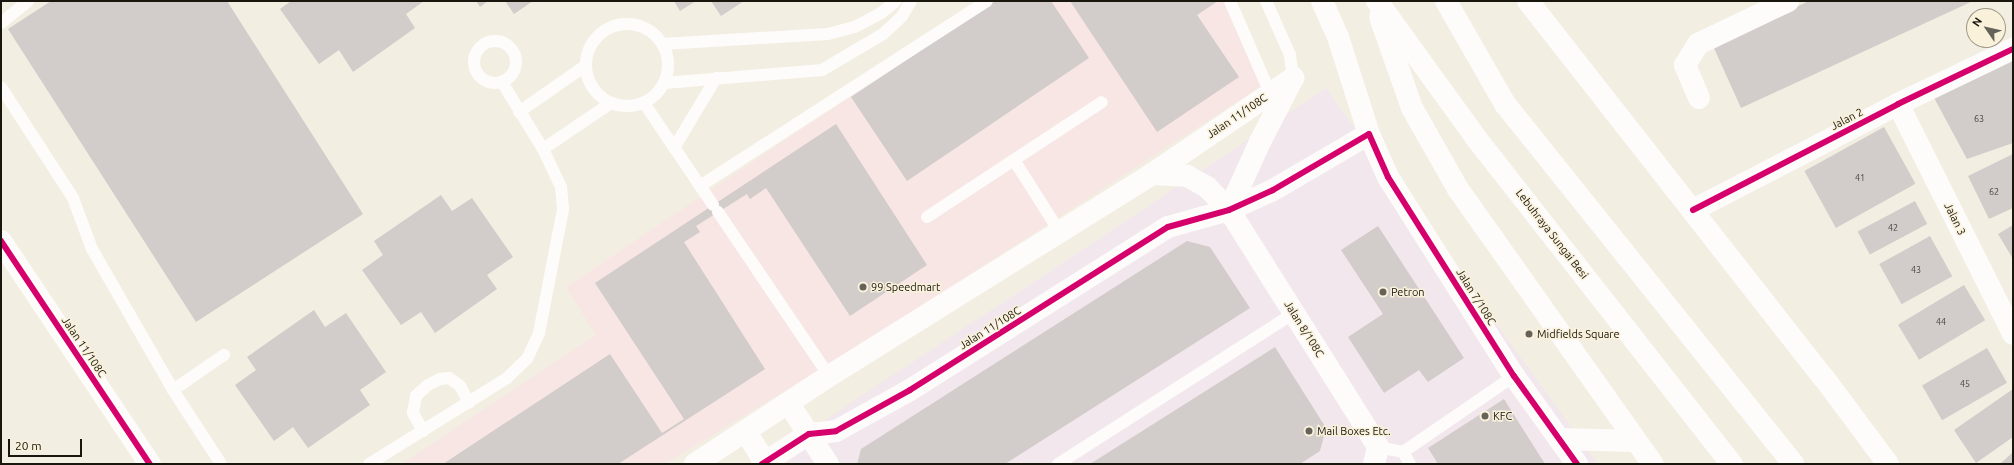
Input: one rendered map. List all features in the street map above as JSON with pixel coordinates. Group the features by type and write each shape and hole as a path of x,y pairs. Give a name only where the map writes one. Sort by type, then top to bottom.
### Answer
{"main road":[{"name":"Jalan 7/108C","path":"1322,1 1338,37 1369,134 1388,177 1514,376 1577,464"},
{"path":"1376,1 1412,108 1458,189 1634,441 1653,464"},
{"name":"Lebuhraya Sungai Besi","path":"1376,1 1476,138 1732,464"},
{"path":"1446,1 1505,104 1793,464"},
{"path":"1528,1 1888,464"},
{"path":"1699,98 1685,64 1698,44 1788,1"},
{"name":"Jalan 2","path":"1692,210 1898,104 2013,49"},
{"name":"Jalan 11/108C","path":"695,464 790,404 829,376 1152,174 1293,78"},
{"path":"1229,210 1260,142 1293,78"},
{"name":"Jalan 3","path":"1898,104 2013,334"},
{"name":"Jalan 11/108C","path":"764,463 809,434 836,431 910,390 1168,227 1229,210 1273,190 1369,134"},
{"name":"Jalan 8/108C","path":"1152,174 1187,176 1207,187 1229,210 1294,313 1376,455"},
{"name":"Jalan 11/108C","path":"1,242 150,464"},
{"path":"790,404 828,464"},
{"path":"746,432 764,463"},
{"path":"1559,439 1634,441"}],"lane":[{"path":"1,23 28,1"},
{"path":"663,44 828,34 855,28 881,13 896,1"},
{"path":"664,84 716,78 822,70 882,34 902,16 911,1"},
{"path":"700,186 987,1"},
{"path":"1230,1 1270,93"},
{"path":"1266,1 1290,55 1293,78"},
{"path":"630,23 643,26 654,33 663,44 668,57 668,70 664,84 656,95 644,103 622,106 611,103 598,95 589,82 586,66 587,52 594,40 603,31 616,25 630,23"},
{"path":"519,112 586,66"},
{"path":"674,148 716,78"},
{"path":"369,464 507,378 527,359 539,333 563,210 561,187 543,149 502,82"},
{"path":"1,87 73,198 92,249 173,390 221,464"},
{"path":"927,217 1102,102"},
{"path":"543,149 611,103"},
{"path":"644,103 829,376"},
{"path":"1014,160 1059,231"},
{"path":"1058,464 1294,313"},
{"path":"173,390 224,355"},
{"path":"1376,455 1403,452 1514,376"},
{"path":"423,431 413,413 416,396 428,385 440,379 449,378 460,386 468,403"},
{"path":"1403,452 1410,464"}],"shaded area":[{"path":"1000,1 1223,1 1261,86 878,334 665,464 401,464 596,335 566,287 847,99"},
{"path":"1326,88 1598,464 759,464"}],"building":[{"path":"51,1 227,1 363,214 196,322 8,29"},
{"path":"291,1 424,1 406,14 415,28 353,72 339,50 319,64 280,9"},
{"path":"476,1 488,1 480,7"},
{"path":"505,1 533,1 514,14"},
{"path":"674,1 696,1 680,11"},
{"path":"711,1 744,1 721,16"},
{"path":"995,1 1051,1 1089,58 907,181 851,97"},
{"path":"1070,1 1218,1 1197,15 1239,77 1157,132"},
{"path":"1809,1 1973,1 1741,108 1713,46"},
{"path":"2013,52 2013,143 1967,159 1932,94"},
{"path":"836,124 927,265 850,316 766,188 750,199 747,194 696,226 700,232 684,242 765,369 618,464 443,464 610,354 662,433 684,419 595,283"},
{"path":"1884,127 1916,184 1836,228 1804,171"},
{"path":"2013,154 2013,208 1989,219 1968,176"},
{"path":"441,195 452,211 472,198 513,257 487,275 497,289 435,333 421,312 401,325 362,270 383,255 374,241"},
{"path":"1915,201 1927,224 1870,254 1858,232"},
{"path":"2013,225 2013,259 1998,234"},
{"path":"1378,226 1464,358 1428,382 1419,370 1384,393 1348,337 1383,314 1341,250"},
{"path":"1930,236 1952,276 1902,304 1879,264"},
{"path":"1187,241 1210,247 1250,308 1005,464 857,464 861,449"},
{"path":"1964,285 1985,320 1919,360 1898,325"},
{"path":"314,310 325,327 346,313 386,372 360,390 370,405 308,448 293,427 274,441 235,385 256,370 247,357"},
{"path":"1275,347 1326,428 1320,451 1300,464 1090,464"},
{"path":"1987,348 2007,383 1942,420 1922,386"},
{"path":"2013,389 2013,437 1976,463 1954,430"},
{"path":"1504,399 1545,464 1438,464 1428,448"},
{"path":"2013,452 2013,464 2000,464"}],"cycle path":[{"path":"1693,210 1898,104 2013,49"},
{"path":"762,464 809,434 836,431 910,390 1168,227 1229,210 1273,190 1369,134 1388,177 1514,376 1577,464"},
{"path":"1,241 150,464"}],"place":[{"name":"99 Speedmart","path":"863,287"},
{"name":"Petron","path":"1383,292"},
{"name":"Midfields Square","path":"1529,334"},
{"name":"KFC","path":"1485,416"},
{"name":"Mail Boxes Etc.","path":"1309,431"}]}
